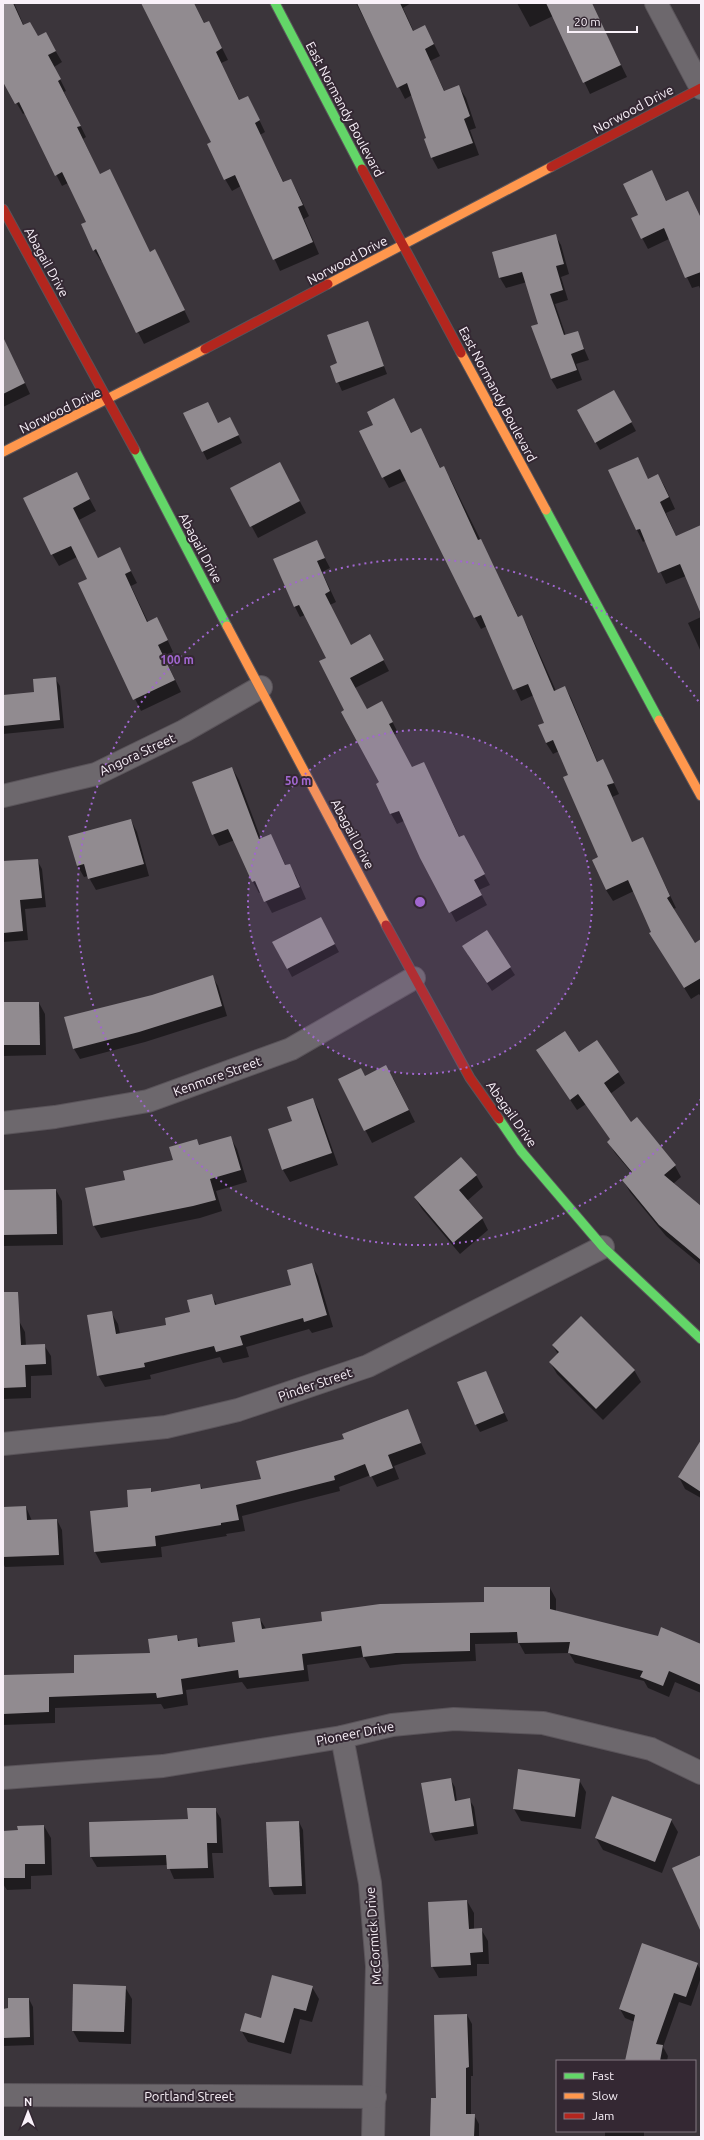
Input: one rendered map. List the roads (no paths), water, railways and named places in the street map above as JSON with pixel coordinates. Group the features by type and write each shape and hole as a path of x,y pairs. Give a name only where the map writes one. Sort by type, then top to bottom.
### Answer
{"street":[{"name":"East Normandy Boulevard","path":"275,3 402,245 701,796"},
{"path":"656,3 701,88"},
{"name":"Norwood Drive","path":"3,452 108,400 701,88"},
{"name":"Abagail Drive","path":"3,209 108,400 414,978 470,1078 517,1145 603,1247 701,1339"},
{"name":"Angora Street","path":"3,796 96,774 184,731 261,687"},
{"name":"Kenmore Street","path":"3,1122 55,1117 148,1101 291,1049 414,978"},
{"name":"Pinder Street","path":"3,1444 166,1427 238,1410 368,1366 603,1247"},
{"name":"Pioneer Drive","path":"3,1778 163,1766 342,1737 392,1725 454,1719 543,1723 651,1748 701,1773"},
{"name":"McCormick Drive","path":"342,1737 370,1883 377,1966 373,2137"},
{"name":"Portland Street","path":"3,2095 375,2097"}]}
